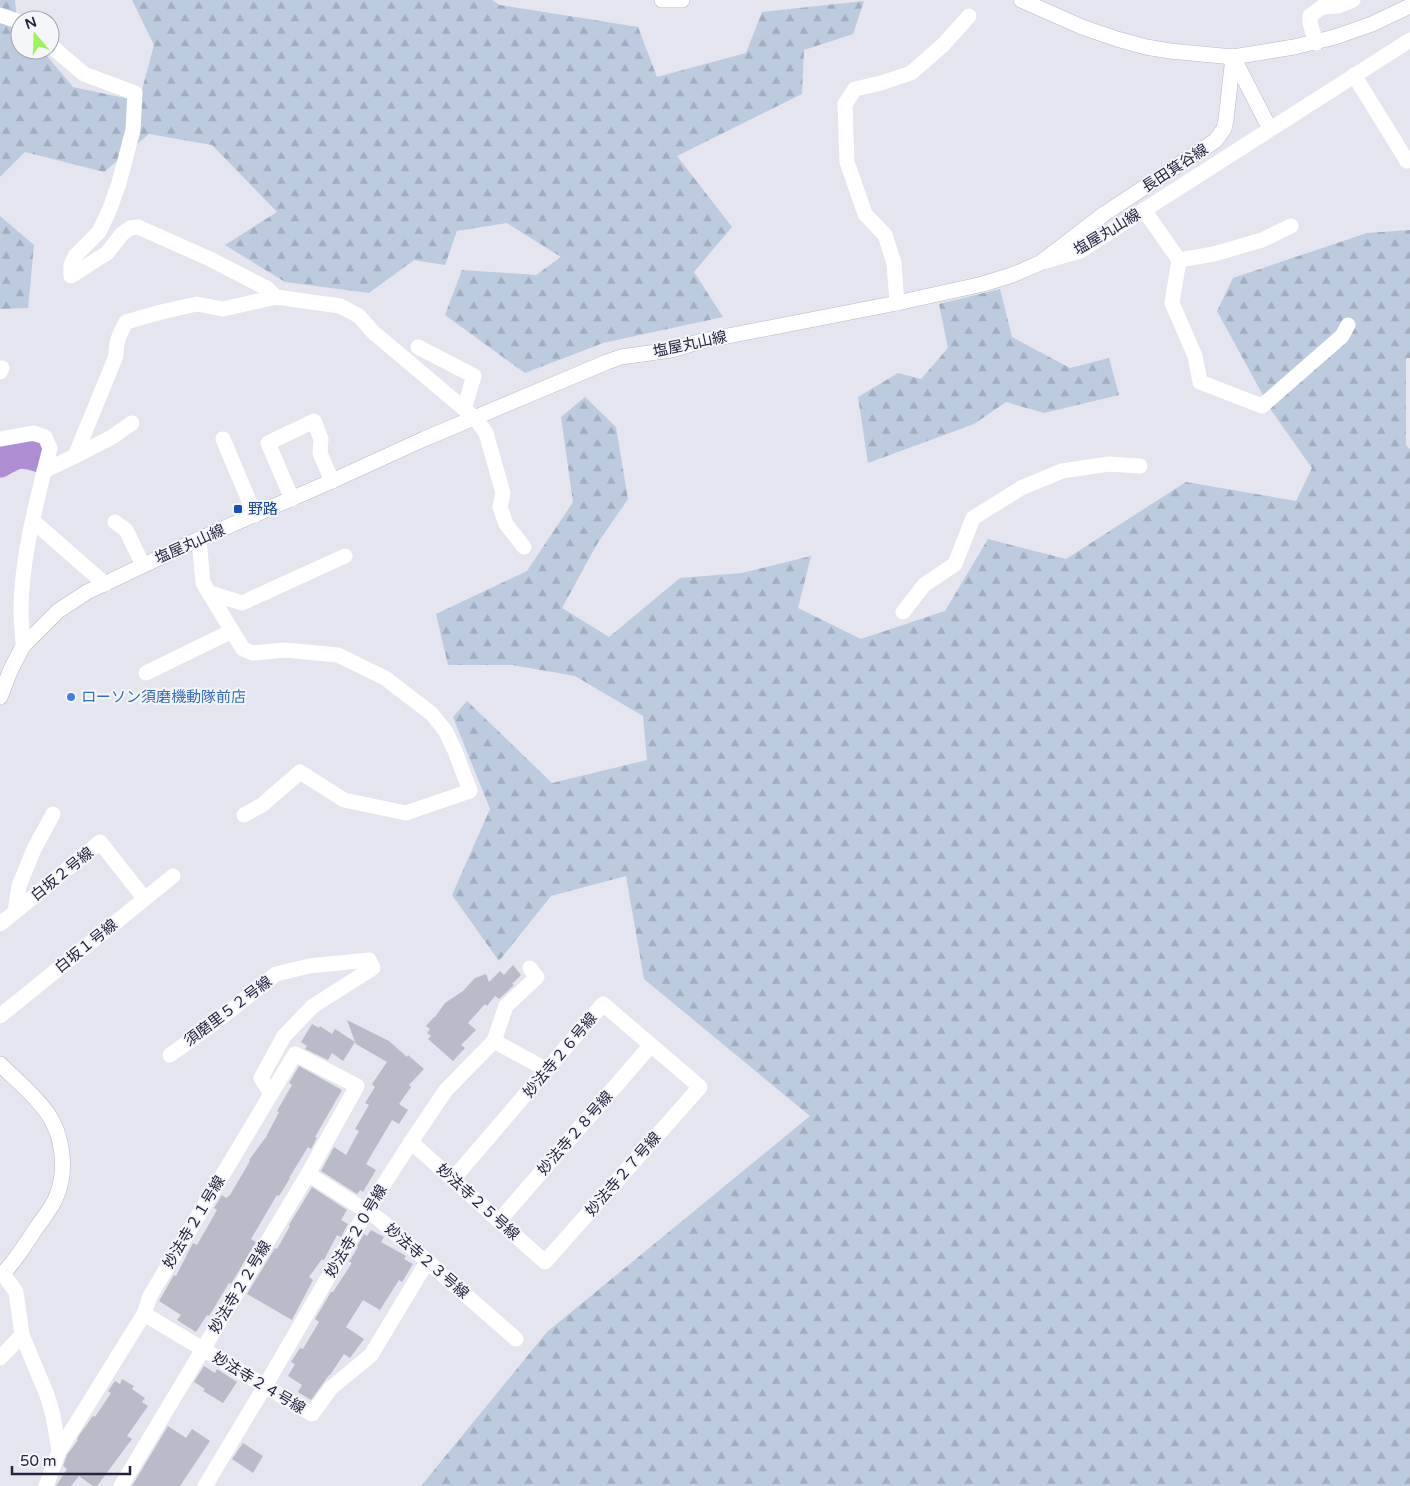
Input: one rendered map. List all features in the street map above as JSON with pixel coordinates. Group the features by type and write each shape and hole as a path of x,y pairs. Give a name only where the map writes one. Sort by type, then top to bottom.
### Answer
{"street":[{"path":"662,0 682,0"},
{"path":"1021,0 1082,27 1146,47 1233,57 1316,43 1355,31 1410,6"},
{"path":"1316,43 1310,23 1310,16 1322,7 1338,6 1353,0"},
{"path":"897,303 894,263 885,235 865,214 847,162 845,104 855,89 911,73 943,45 969,16"},
{"name":"塩屋丸山線","path":"0,697 5,666 58,611 87,592 199,539 424,439 470,414 621,357 671,350 702,341 897,303 983,284 1012,275 1040,263 1080,251 1410,40"},
{"path":"60,54 84,74 135,93 133,130 119,183 100,232 75,256 71,266 71,276 107,253 122,234 130,228 138,227 210,259 268,288 276,297"},
{"path":"1233,57 1270,130"},
{"name":"長田箕谷線","path":"1040,263 1104,214 1215,141 1224,129 1226,120 1233,57"},
{"path":"1354,75 1407,161"},
{"path":"1144,210 1179,260 1172,303 1194,356 1200,382 1262,406 1342,336 1348,325"},
{"path":"1179,260 1214,254 1262,240 1291,226"},
{"path":"76,456 116,356 119,334 126,322 197,304 223,309 276,297 340,306 360,316 373,332 470,414 486,433 503,493 500,507 506,524 524,547"},
{"path":"418,347 474,376 470,414"},
{"path":"292,499 268,443 314,421 321,439 320,453 332,481"},
{"path":"44,471 112,437 132,423"},
{"path":"0,440 34,433 45,438 50,448 33,521 24,572 21,612 24,646"},
{"path":"223,439 254,515"},
{"path":"903,612 924,585 955,564 973,518 1021,488 1062,471 1108,464 1140,466"},
{"path":"33,521 105,584"},
{"path":"115,522 126,530 144,565"},
{"path":"199,539 204,583 243,648 253,653 285,650 338,655 385,678 432,714 446,732 470,791 406,813 344,800 300,772 262,806 244,815"},
{"path":"210,594 242,603 345,556"},
{"path":"146,673 232,632"},
{"path":"0,924 15,912 22,878 34,849 53,814"},
{"name":"白坂２号線","path":"15,912 100,842 144,898"},
{"name":"白坂１号線","path":"0,1016 173,876"},
{"name":"須磨里５２号線","path":"170,1054 213,1024 276,974 309,966 369,960 373,968 312,1006 284,1036 261,1078 271,1094"},
{"path":"530,968 537,976 506,1006 494,1041 547,1070"},
{"name":"妙法寺２６号線","path":"453,1179 603,1004 700,1087"},
{"name":"妙法寺２０号線","path":"204,1486 265,1386 366,1212 411,1142 446,1090 494,1041"},
{"name":"妙法寺２８号線","path":"499,1221 651,1045"},
{"name":"妙法寺２１号線","path":"59,1451 144,1314 150,1296 295,1054 357,1086"},
{"path":"0,1064 49,1115 57,1132 63,1161 62,1181 52,1206 1,1275 16,1292 22,1335 47,1395 53,1415 59,1451 46,1486"},
{"name":"妙法寺２２号線","path":"121,1486 308,1174 357,1086"},
{"name":"妙法寺２７号線","path":"546,1262 700,1087"},
{"name":"妙法寺２５号線","path":"411,1142 546,1262"},
{"name":"妙法寺２３号線","path":"308,1174 379,1219 516,1339"},
{"name":"妙法寺２４号線","path":"144,1314 312,1414 331,1388 371,1355 427,1262"},
{"path":"0,1358 22,1335"}],"green space":[{"path":"0,0 15,0 16,10 10,10 10,60 50,60 73,87 139,101 154,45 132,0 492,0 500,5 638,27 657,77 746,53 762,12 864,1 853,34 804,50 802,94 677,156 732,227 694,272 723,317 603,343 525,373 445,315 462,270 536,275 561,257 507,223 457,231 445,265 414,260 369,293 285,282 225,245 277,212 212,145 149,134 104,172 25,152 0,177"},
{"path":"0,216 34,245 28,308 0,309"},
{"path":"1410,230 1410,358 1406,358 1406,445 1410,449 1410,1486 421,1486 547,1332 810,1116 644,979 626,876 551,896 499,961 452,895 490,809 453,717 467,701 552,783 647,760 643,716 575,676 512,665 448,665 436,614 527,571 573,502 561,417 585,397 616,427 628,499 597,544 562,608 609,637 680,578 742,573 811,556 798,608 861,639 945,611 988,539 1066,559 1186,482 1296,501 1312,468 1271,410 1217,311 1233,278 1367,233"},
{"path":"1000,289 1012,337 1070,368 1109,358 1119,395 1044,413 1006,402 974,424 868,463 858,397 898,373 921,379 948,348 939,304"}],"building":[{"path":"513,965 521,975 512,984 514,985 499,999 495,996 468,1023 476,1030 461,1045 465,1048 453,1061 428,1039 431,1036 427,1033 430,1029 426,1026 445,1003 463,991 475,978 486,974 489,982 500,971 504,975"},
{"path":"347,1020 389,1041 424,1069 409,1085 411,1087 399,1104 408,1110 399,1124 392,1120 366,1164 376,1170 363,1192 360,1190 357,1194 321,1171 334,1147 346,1155 359,1131 355,1129 369,1105 365,1103 375,1087 372,1084 387,1062 356,1044"},
{"path":"312,1024 319,1028 320,1026 332,1034 335,1029 355,1042 343,1061 332,1053 328,1060 305,1049 307,1046 301,1042"},
{"path":"299,1066 342,1090 315,1137 317,1138 311,1149 308,1147 251,1239 256,1242 231,1284 229,1283 209,1316 207,1315 196,1332 177,1320 181,1315 159,1301 174,1275 176,1276 193,1243 197,1245 217,1210 214,1208 222,1195 226,1198 230,1195 249,1160 266,1137 279,1112 277,1111 292,1085 289,1083"},
{"path":"312,1187 347,1210 341,1220 348,1224 341,1237 337,1235 324,1260 322,1259 309,1277 313,1280 292,1320 247,1294 275,1248 277,1249"},
{"path":"371,1230 384,1237 381,1242 406,1256 404,1259 413,1264 402,1282 399,1280 380,1310 363,1300 346,1327 364,1339 350,1358 344,1354 311,1400 298,1392 302,1385 288,1376 295,1364 291,1362 300,1348 303,1349 319,1322 315,1319 331,1292 333,1292 352,1263 349,1262 364,1234 367,1236"},
{"path":"204,1366 215,1373 217,1369 237,1382 223,1403 203,1391 205,1389 194,1382"},
{"path":"122,1379 134,1386 132,1389 145,1398 142,1402 148,1406 127,1436 132,1439 97,1486 93,1486 79,1476 71,1486 56,1486 67,1469 63,1466 67,1455 80,1434 93,1416 95,1417 111,1393 108,1391 115,1381 120,1384"},
{"path":"168,1426 186,1438 192,1429 210,1441 180,1486 132,1486"},
{"path":"243,1443 263,1456 253,1473 232,1459"}],"waterway":[{"path":"0,463 19,454 40,458"}],"place":[{"name":"野路","path":"238,509"},
{"name":"ローソン須磨機動隊前店","path":"71,697"}]}
